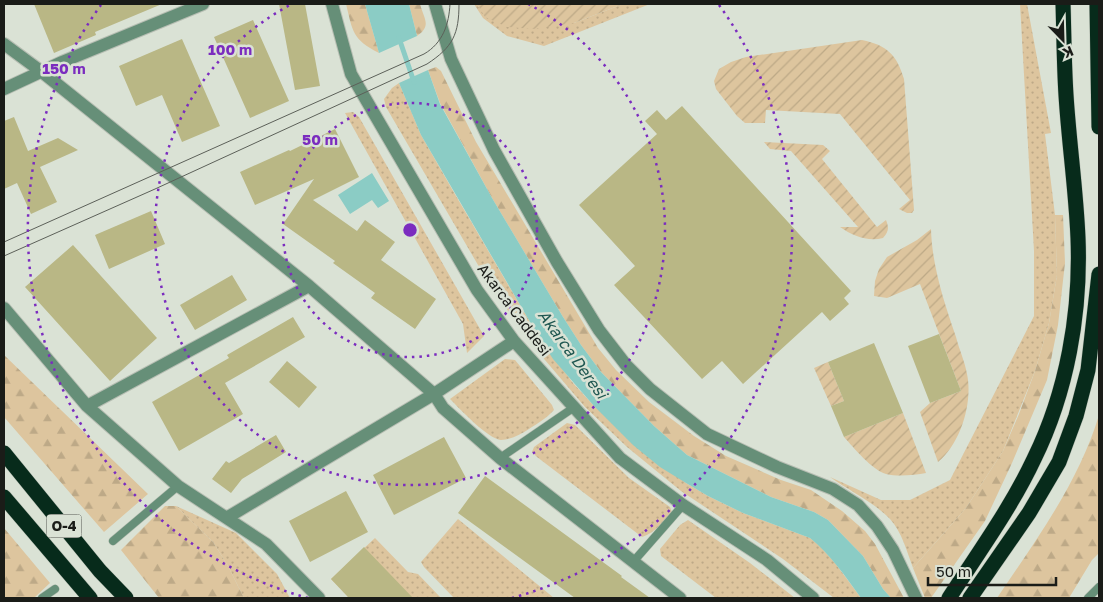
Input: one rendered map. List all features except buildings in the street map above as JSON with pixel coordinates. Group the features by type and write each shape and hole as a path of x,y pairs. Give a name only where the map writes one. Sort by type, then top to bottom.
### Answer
{"highway":[{"path":"949,598 1013,500 1034,459 1061,389 1072,337 1077,303 1078,239 1066,94 1063,4"},
{"path":"1097,4 1099,127"},
{"path":"970,598 1029,513 1059,462 1076,416 1088,370 1099,274"},
{"name":"O-4","path":"4,453 100,571 126,598"},
{"name":"O-4","path":"4,497 90,598"}],"street":[{"path":"4,89 62,62 203,4"},
{"name":"Akarca Caddesi","path":"332,4 351,74 476,290 514,342 620,458 683,505 767,560 812,598"},
{"path":"435,4 449,52 494,150 557,262 599,330 626,365 650,389 707,434 777,467 832,489 858,505 877,526 893,550 916,598"},
{"path":"4,44 42,72 309,286 434,394 443,408 500,458 680,598"},
{"path":"87,406 309,286"},
{"path":"4,308 87,406 178,486 266,544 320,598"},
{"path":"228,518 434,394 514,342"}],"lane":[{"path":"500,458 573,408"},
{"path":"113,541 178,486"},
{"path":"633,562 683,505"},
{"path":"1088,598 1099,587"},
{"path":"42,598 55,589"}],"green space":[{"path":"346,4 365,4 379,53 363,43 355,34"},
{"path":"409,4 420,4 426,22 424,29 417,36"},
{"path":"474,4 477,4 486,17 574,23 623,4 650,4 544,46 507,36 483,18"},
{"path":"477,4 623,4 574,23 533,29 507,27 485,17"},
{"path":"1020,4 1027,4 1051,133 1045,134 1055,215 1057,275 1049,323 1035,371 1003,451 966,508 913,568 901,536 890,519 869,502 830,477 881,500 910,500 950,480 1034,316 1034,251"},
{"path":"862,40 878,45 890,52 898,63 904,79 914,210 912,213 899,209 910,200 840,114 766,110 765,123 745,123 737,116 716,89 714,81 719,69 731,62 746,57"},
{"path":"436,67 441,71 476,142 598,348 616,370 649,402 694,436 726,456 781,480 811,490 842,511 865,531 875,544 904,598 891,598 883,589 863,556 828,520 814,512 771,497 687,455 654,426 601,372 563,317 492,198 440,103 428,70"},
{"path":"399,83 421,135 456,196 540,339 573,383 594,406 686,483 743,513 810,538 835,563 861,598 834,598 783,559 681,491 627,447 585,407 539,353 492,289 386,107 384,99 392,88"},
{"path":"353,112 359,117 484,336 467,353 463,324 345,113"},
{"path":"764,142 823,145 830,151 822,159 877,227 886,220 888,229 885,236 877,239 866,239 840,227 858,227 791,151 770,149"},
{"path":"1055,215 1063,215 1065,263 1058,325 1047,380 985,521 931,598 925,598 913,568 966,508 1003,451 1035,371 1049,323 1057,275"},
{"path":"931,229 939,284 965,365 968,385 967,409 959,433 946,454 938,462 920,412 930,403 961,391 920,284 887,298 874,296 875,281 879,269 887,257 917,240"},
{"path":"4,355 148,494 104,532 4,417"},
{"path":"505,359 515,360 554,410 523,433 501,440 489,435 450,399"},
{"path":"828,362 844,401 831,406 814,368"},
{"path":"903,413 926,473 896,475 881,472 864,458 844,437"},
{"path":"1099,415 1099,553 1092,560 1069,598 997,598 1041,532 1068,487 1080,464"},
{"path":"567,423 575,425 629,478 670,507 672,512 655,530 642,537 532,452 534,447"},
{"path":"165,506 176,506 213,542 244,598 159,598 121,550"},
{"path":"176,506 236,533 277,574 290,598 244,598 213,542"},
{"path":"458,519 554,598 454,598 421,562"},
{"path":"688,520 750,563 795,598 716,598 661,556 660,549 680,525"},
{"path":"4,528 50,583 34,598 4,598"},
{"path":"375,538 408,572 418,574 441,598 349,598 331,579"}],"water":[{"path":"365,4 409,4 417,36 379,53"},
{"path":"428,70 440,104 492,198 563,317 601,372 654,426 687,455 771,497 814,512 828,520 863,556 883,589 891,598 861,598 831,559 810,538 743,513 686,483 660,467 633,445 594,406 553,359 540,339 421,135 399,83"},
{"path":"372,173 389,201 378,208 372,200 350,214 338,195"}],"waterway":[{"name":"Akarca Deresi","path":"399,38 414,82"}],"tram line":[{"path":"4,242 424,54 431,50 444,32 450,4"},
{"path":"4,256 427,64 443,52 453,39 458,24 459,4"}]}
